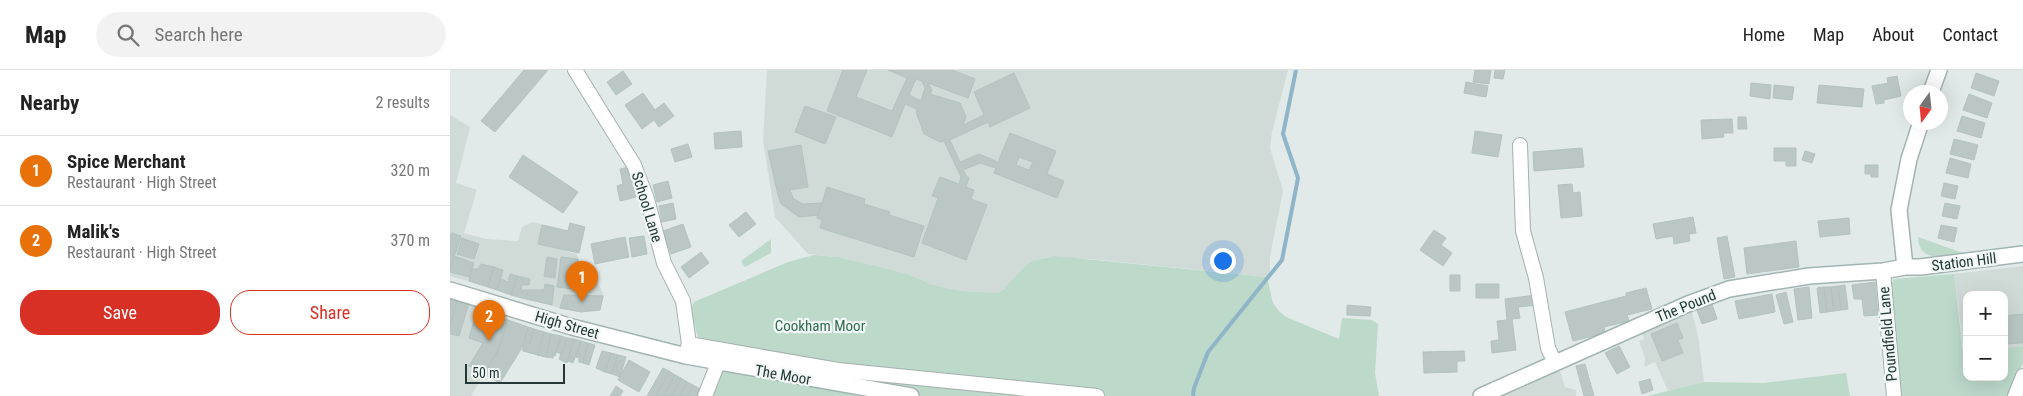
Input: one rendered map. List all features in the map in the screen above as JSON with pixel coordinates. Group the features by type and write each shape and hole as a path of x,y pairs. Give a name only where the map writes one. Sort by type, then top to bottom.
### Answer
{"main road":[{"path":"1935,85 1940,70"},
{"path":"1905,267 1899,210 1909,159 1918,130"},
{"name":"Station Hill","path":"1905,267 1920,267 2023,254"},
{"name":"The Pound","path":"1481,396 1688,304 1729,289 1809,276 1883,271 1905,267"},
{"name":"High Street","path":"450,290 572,327 687,350"},
{"name":"The Moor","path":"687,350 718,363 911,396"}],"street":[{"name":"School Lane","path":"575,70 634,164 647,199 664,263 683,301 687,350"},
{"path":"1520,145 1524,231 1536,278 1548,348 1555,364"},
{"name":"Poundfield Lane","path":"1883,271 1894,396"},
{"path":"687,350 838,370 1097,396"},
{"path":"705,396 718,363"},
{"path":"2015,396 2023,376"}],"shaded area":[{"path":"767,70 1288,70 1272,132 1270,148 1283,191 1270,256 1270,277 1090,259 1048,257 1027,264 1003,290 997,293 946,288 930,284 908,274 868,264 838,257 808,254 775,217 763,140"},
{"path":"450,115 470,127 456,183 477,190 464,233 486,239 518,241 522,227 532,222 562,229 559,249 577,254 582,275 594,273 604,296 600,310 581,312 563,309 450,276"},
{"path":"2023,266 2023,346 2008,348 2008,291 1963,291 1963,344 1954,274"},
{"path":"450,296 507,314 508,320 499,349 471,396 450,396"},
{"path":"1691,309 1698,335 1704,382 1668,391 1655,362 1644,367 1645,358 1639,341 1644,339 1642,333"},
{"path":"1559,368 1565,387 1576,390 1576,396 1504,396 1504,393"}],"green space":[{"path":"1918,237 1963,253 1942,256 1928,255 1920,246"},
{"path":"771,239 771,253 745,267 741,261"},
{"name":"Cookham Moor","path":"814,255 838,257 908,274 930,284 946,288 997,293 1003,290 1027,264 1054,256 1267,277 1273,303 1286,317 1339,339 1342,318 1372,320 1378,324 1375,373 1379,396 711,396 716,380 695,328 692,309 694,302 788,262"},
{"path":"1954,274 1963,352 1963,381 2008,381 2008,348 2023,346 2023,363 2009,396 1900,396 1891,285 1894,279"},
{"path":"1846,373 1850,396 1648,396 1704,382 1764,383"}],"building":[{"path":"524,70 548,70 495,132 481,121"},
{"path":"843,70 867,70 856,97 892,111 907,78 888,70 952,70 975,79 968,98 928,83 932,90 930,94 960,103 966,117 963,125 984,115 974,92 1014,73 1030,108 990,127 988,122 950,140 960,162 979,154 998,162 1010,133 1056,151 1047,174 1064,181 1057,198 994,173 996,168 980,163 963,170 969,178 966,187 974,190 971,199 987,205 966,260 922,243 938,198 932,196 940,177 959,184 961,177 944,141 940,142 924,134 916,112 917,109 905,104 892,137 827,111","holes":["916,79 922,81 925,88 921,101 909,95","1019,157 1033,162 1029,170 1016,165"]},
{"path":"1475,70 1491,70 1489,84 1473,82"},
{"path":"1495,70 1505,70 1503,79 1494,78"},
{"path":"623,71 632,84 616,95 607,82"},
{"path":"1976,73 1999,81 1994,96 1971,88"},
{"path":"1897,76 1901,96 1876,104 1872,86 1888,83 1887,78"},
{"path":"1466,82 1488,86 1486,97 1464,93"},
{"path":"1751,83 1771,85 1770,99 1750,96"},
{"path":"1774,85 1794,87 1792,100 1773,98"},
{"path":"1819,85 1864,89 1862,107 1817,103"},
{"path":"643,93 655,110 664,103 674,116 659,127 654,120 642,129 625,105"},
{"path":"1969,94 1992,103 1987,118 1963,110"},
{"path":"805,106 836,117 825,144 795,132"},
{"path":"1962,116 1985,123 1981,138 1957,131"},
{"path":"1738,117 1746,117 1747,129 1738,129"},
{"path":"1732,119 1733,133 1723,133 1724,137 1702,139 1701,120"},
{"path":"741,131 742,147 715,149 714,133"},
{"path":"1475,131 1502,135 1498,157 1472,153"},
{"path":"1954,139 1978,145 1974,160 1950,154"},
{"path":"688,144 692,157 675,162 671,149"},
{"path":"801,145 808,187 790,190 793,198 802,204 822,203 818,215 799,217 781,204 777,191 768,151"},
{"path":"1582,148 1584,167 1534,171 1533,152"},
{"path":"1774,148 1796,148 1796,166 1786,166 1786,161 1774,161"},
{"path":"1805,151 1815,154 1812,163 1802,160"},
{"path":"523,155 578,192 563,213 509,177"},
{"path":"1950,158 1971,164 1968,178 1946,173"},
{"path":"1865,165 1878,165 1878,177 1871,177 1871,174 1865,174"},
{"path":"629,167 636,197 620,201 617,186 623,184 620,169"},
{"path":"668,181 672,198 657,202 653,185"},
{"path":"1944,183 1958,186 1955,199 1941,196"},
{"path":"1572,184 1573,193 1580,192 1582,216 1561,218 1558,185"},
{"path":"827,187 865,199 864,204 890,212 889,215 924,226 914,257 820,228 822,220 817,218"},
{"path":"673,203 676,219 662,222 659,206"},
{"path":"1945,203 1960,206 1957,219 1942,216"},
{"path":"746,212 756,224 739,237 729,225"},
{"path":"1693,217 1696,233 1689,234 1690,241 1674,244 1673,236 1656,239 1653,224"},
{"path":"1849,218 1850,234 1820,237 1818,221"},
{"path":"570,223 585,227 579,253 538,244 542,225 568,231"},
{"path":"683,224 691,247 671,254 663,231"},
{"path":"1941,225 1957,228 1954,242 1938,238"},
{"path":"1434,230 1446,238 1441,245 1452,253 1443,266 1420,250"},
{"path":"451,233 461,236 450,270 450,236"},
{"path":"644,236 647,254 632,257 629,238"},
{"path":"1727,236 1735,277 1724,279 1717,238"},
{"path":"625,237 629,257 595,264 591,244"},
{"path":"462,238 479,244 474,259 457,254"},
{"path":"1796,241 1799,267 1747,274 1744,248"},
{"path":"701,252 709,263 689,278 681,267"},
{"path":"454,256 474,263 470,277 450,272"},
{"path":"547,257 557,259 555,278 544,276"},
{"path":"561,257 578,259 574,289 557,287"},
{"path":"481,264 494,267 488,287 469,281 472,269 478,269"},
{"path":"494,267 503,270 497,290 488,287"},
{"path":"510,274 517,276 511,295 497,290 501,279 508,282"},
{"path":"1450,275 1460,275 1460,291 1450,291"},
{"path":"517,276 530,279 529,285 522,285 521,290 528,290 526,299 511,295"},
{"path":"1875,282 1878,315 1864,316 1862,299 1854,299 1852,285"},
{"path":"545,284 554,286 552,305 526,299 528,290 544,290"},
{"path":"1476,284 1499,284 1499,298 1476,298"},
{"path":"1845,285 1848,309 1841,310 1838,286"},
{"path":"1838,286 1841,310 1834,311 1831,287"},
{"path":"1809,287 1812,318 1798,320 1794,289"},
{"path":"1824,287 1827,312 1820,313 1817,288"},
{"path":"1824,287 1831,287 1834,311 1827,312"},
{"path":"1646,288 1652,309 1627,315 1629,321 1604,327 1605,333 1573,341 1565,312 1626,296 1626,293"},
{"path":"1786,292 1793,322 1784,324 1776,295"},
{"path":"1772,294 1775,312 1739,319 1735,301"},
{"path":"564,295 603,296 600,310 581,312 560,308"},
{"path":"1536,295 1538,305 1518,307 1520,318 1512,319 1516,350 1492,353 1491,341 1499,340 1497,321 1507,320 1505,299"},
{"path":"450,298 457,300 450,327"},
{"path":"457,300 469,303 459,336 450,334"},
{"path":"1712,304 1717,319 1702,324 1697,310"},
{"path":"1347,305 1371,307 1370,316 1347,315"},
{"path":"478,306 485,308 484,311 508,320 499,349 484,374 469,366 483,343 469,338"},
{"path":"2023,314 2023,343 2008,344 2008,316"},
{"path":"508,320 528,327 523,346 500,383 484,374 499,349"},
{"path":"1677,323 1683,338 1678,340 1683,353 1662,361 1651,334"},
{"path":"528,327 534,329 530,344 523,351 523,346"},
{"path":"534,329 544,332 538,355 523,351 530,344"},
{"path":"544,332 551,334 546,357 537,355"},
{"path":"551,334 561,336 553,358 546,357"},
{"path":"561,336 567,338 562,354 556,352"},
{"path":"567,338 574,339 567,363 559,359"},
{"path":"574,339 581,341 573,363 568,361"},
{"path":"581,341 588,343 583,363 579,362 579,358 576,357"},
{"path":"588,343 595,345 589,365 583,363"},
{"path":"1619,346 1630,367 1617,374 1605,353"},
{"path":"602,351 611,353 605,372 596,368"},
{"path":"1464,351 1465,361 1457,361 1457,372 1424,373 1423,352"},
{"path":"611,353 618,355 612,374 605,372"},
{"path":"618,355 626,357 620,377 612,374"},
{"path":"629,360 650,372 639,392 618,380"},
{"path":"1585,364 1594,396 1584,396 1576,366"},
{"path":"663,368 669,371 656,396 647,396"},
{"path":"669,371 675,375 663,396 656,396"},
{"path":"675,375 681,378 672,396 663,396"},
{"path":"681,378 687,382 679,396 672,396"},
{"path":"1650,379 1653,390 1642,394 1639,382"},
{"path":"687,382 693,385 687,396 679,396"},
{"path":"693,385 700,389 696,396 687,396"},
{"path":"616,386 623,391 620,396 610,396"}],"waterway":[{"path":"1193,396 1194,388 1208,352 1282,260 1298,178 1283,134 1296,70"}],"place":[{"name":"Spice Merchant","path":"582,302"},
{"name":"Malik's","path":"489,341"}]}
